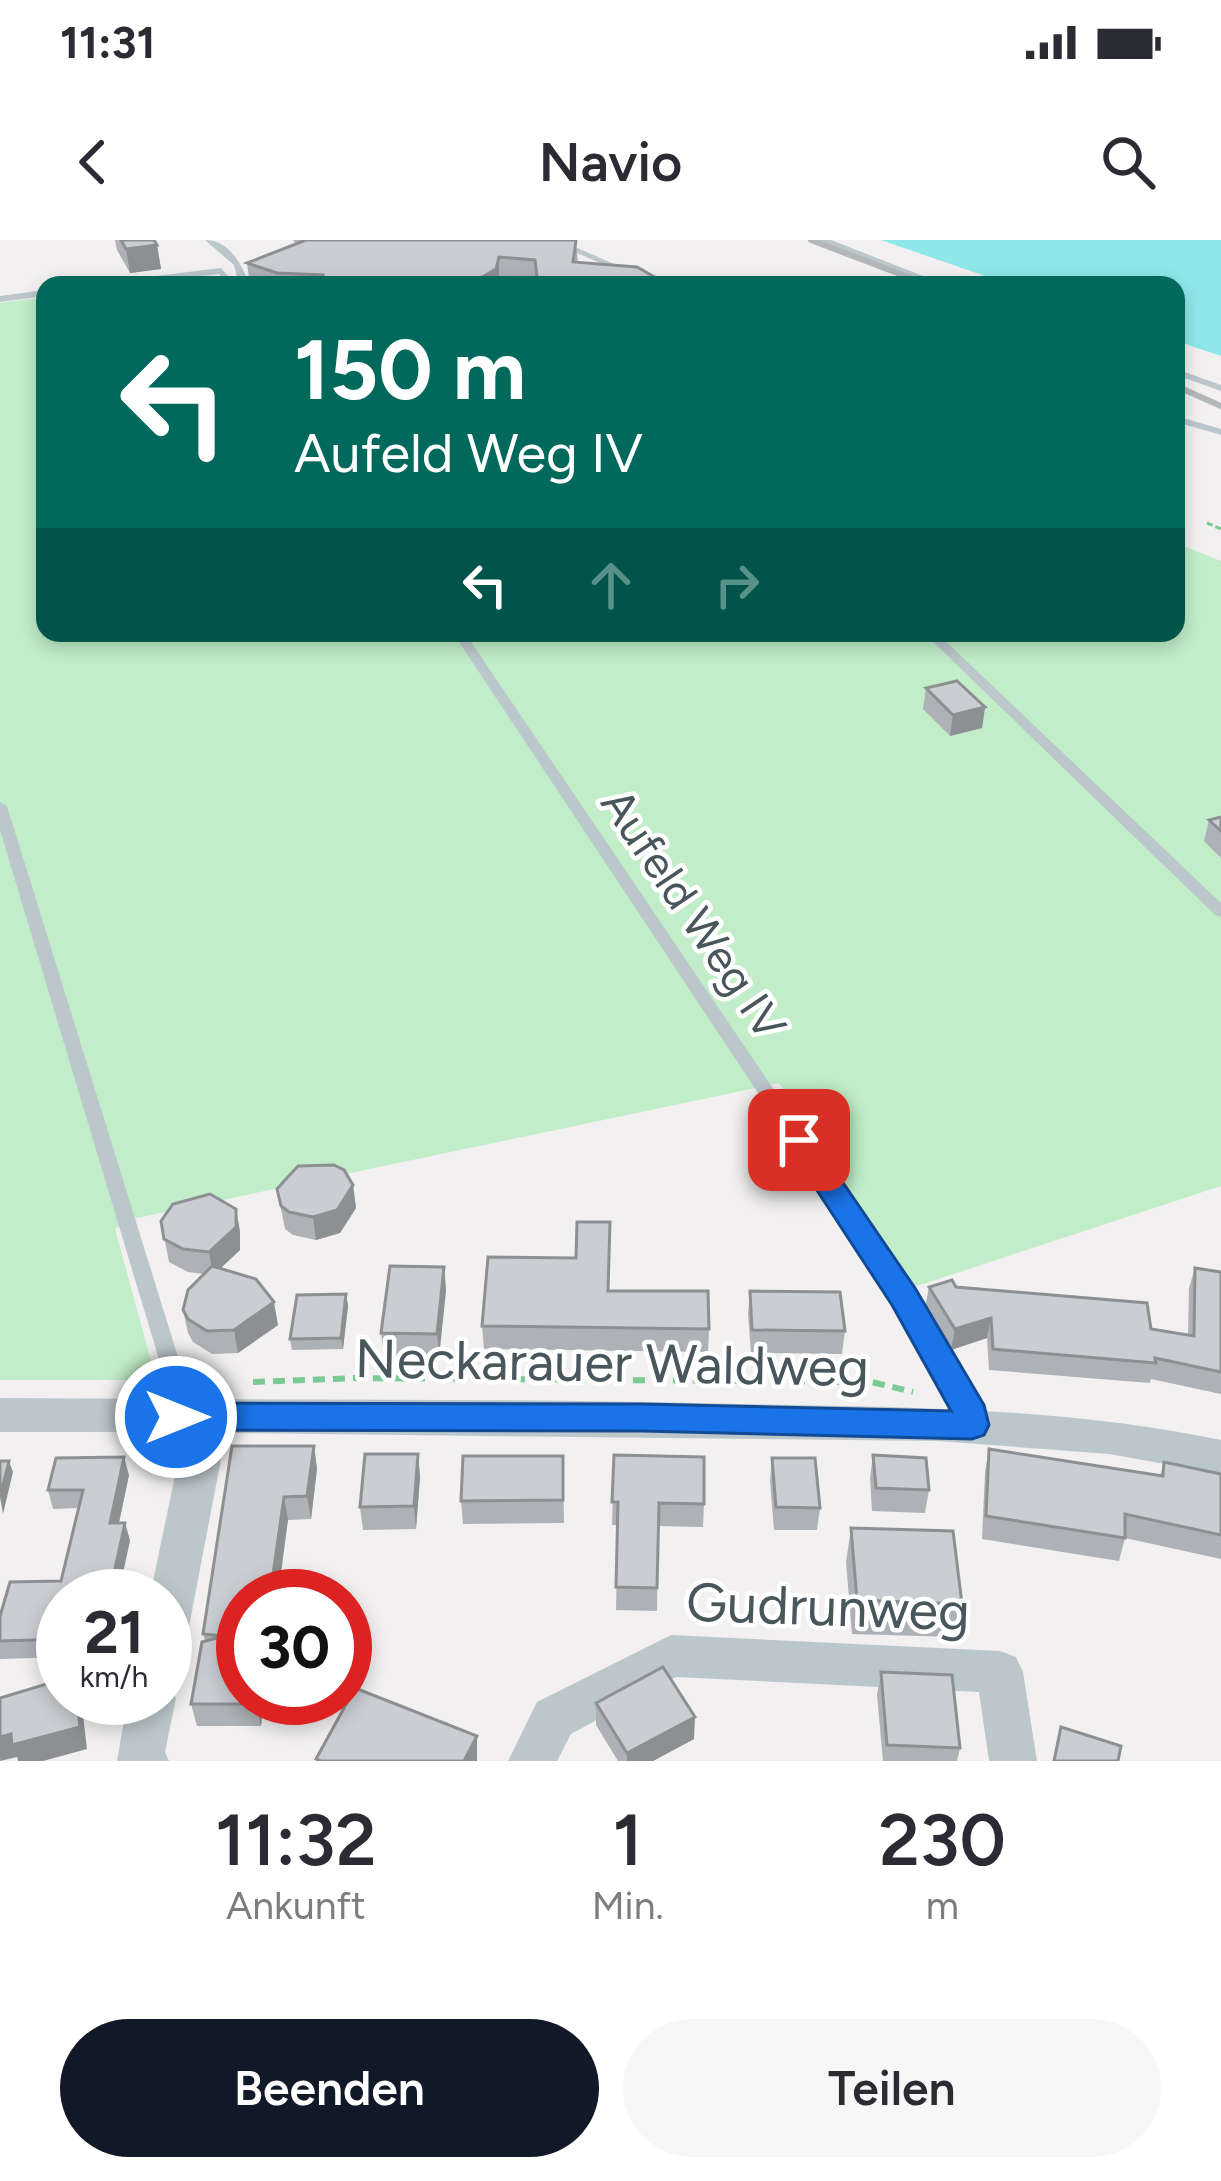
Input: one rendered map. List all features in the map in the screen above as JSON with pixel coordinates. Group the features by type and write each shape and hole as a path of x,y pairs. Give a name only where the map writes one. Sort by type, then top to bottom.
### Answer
{"street":[{"name":"Neckarauer Waldweg","path":"0,1415 643,1418 972,1425 1111,1436 1221,1457"},
{"path":"173,1569 192,1416"},
{"name":"Gudrunweg","path":"532,1761 554,1718 671,1656 1000,1672 1012,1761"},
{"path":"140,1760 147,1725"}],"lane":[{"path":"209,240 238,264 241,276"},
{"path":"553,240 636,276"},
{"path":"824,240 918,276"},
{"path":"180,276 221,271 225,276"},
{"path":"0,299 36,294"},
{"path":"1185,375 1221,388"},
{"path":"1185,422 1221,432"},
{"name":"Aufeld Weg IV","path":"465,642 903,1296 967,1405 972,1425"},
{"path":"939,642 1221,912"},
{"path":"0,806 177,1386 192,1416"}],"path":[{"path":"1207,523 1221,529"}],"green space":[{"path":"36,298 36,642 1185,642 1185,547 1221,561 1221,1186 914,1287 779,1083 132,1219 115,1229 153,1368 133,1380 0,1380 0,303"}],"water":[{"path":"881,240 1221,240 1221,356 1185,344 1185,276 985,276"}],"building":[{"path":"121,240 154,240 157,245 126,249"},
{"path":"306,240 576,240 573,262 637,267 653,276 537,276 535,260 499,257 496,269 484,276 323,276 277,273 247,263"},
{"path":"957,681 985,707 953,715 926,688"},
{"path":"334,1165 344,1170 353,1185 337,1210 313,1217 281,1206 277,1189 298,1166"},
{"path":"210,1194 236,1209 236,1227 209,1252 183,1249 164,1239 161,1221 173,1204"},
{"path":"577,1222 610,1222 608,1291 708,1291 709,1329 482,1326 488,1257 576,1258"},
{"path":"212,1266 256,1279 274,1302 234,1330 207,1331 183,1310 188,1290"},
{"path":"390,1266 444,1267 437,1334 381,1333"},
{"path":"1195,1268 1221,1272 1221,1372 1155,1358 1156,1363 993,1349 991,1318 955,1329 929,1287 952,1280 956,1287 1147,1303 1151,1329 1194,1336"},
{"path":"750,1291 840,1292 845,1331 752,1330"},
{"path":"346,1294 341,1338 290,1339 297,1295"},
{"path":"232,1446 314,1446 307,1496 284,1497 274,1569 216,1569 216,1635 203,1634"},
{"path":"989,1449 1163,1476 1164,1462 1221,1474 1221,1535 1125,1514 1125,1538 986,1516"},
{"path":"365,1454 418,1454 414,1506 360,1507"},
{"path":"614,1455 704,1457 704,1504 659,1503 657,1588 616,1587"},
{"path":"873,1455 926,1458 929,1490 876,1488"},
{"path":"463,1456 563,1456 563,1500 461,1501"},
{"path":"124,1457 110,1523 125,1523 115,1569 64,1569 83,1490 48,1490 56,1458"},
{"path":"772,1458 815,1458 820,1508 776,1507"},
{"path":"0,1461 9,1461 0,1497"},
{"path":"851,1528 953,1531 962,1604 857,1600"},
{"path":"36,1581 36,1640 0,1641 0,1616 10,1582"},
{"path":"216,1638 216,1704 192,1704 202,1642"},
{"path":"663,1667 695,1717 627,1753 596,1703"},
{"path":"881,1672 952,1675 960,1748 887,1745"},
{"path":"36,1687 36,1725 80,1727 12,1745 11,1734 0,1737 0,1698"},
{"path":"372,1695 477,1736 464,1761 316,1759 335,1725 372,1725"},
{"path":"1061,1727 1121,1746 1118,1761 1054,1761"}],"railway":[{"path":"811,240 905,276"},
{"path":"1185,390 1221,406"}],"route":[{"path":"176,1417 643,1418 972,1425 967,1405 903,1296 799,1140"}]}
